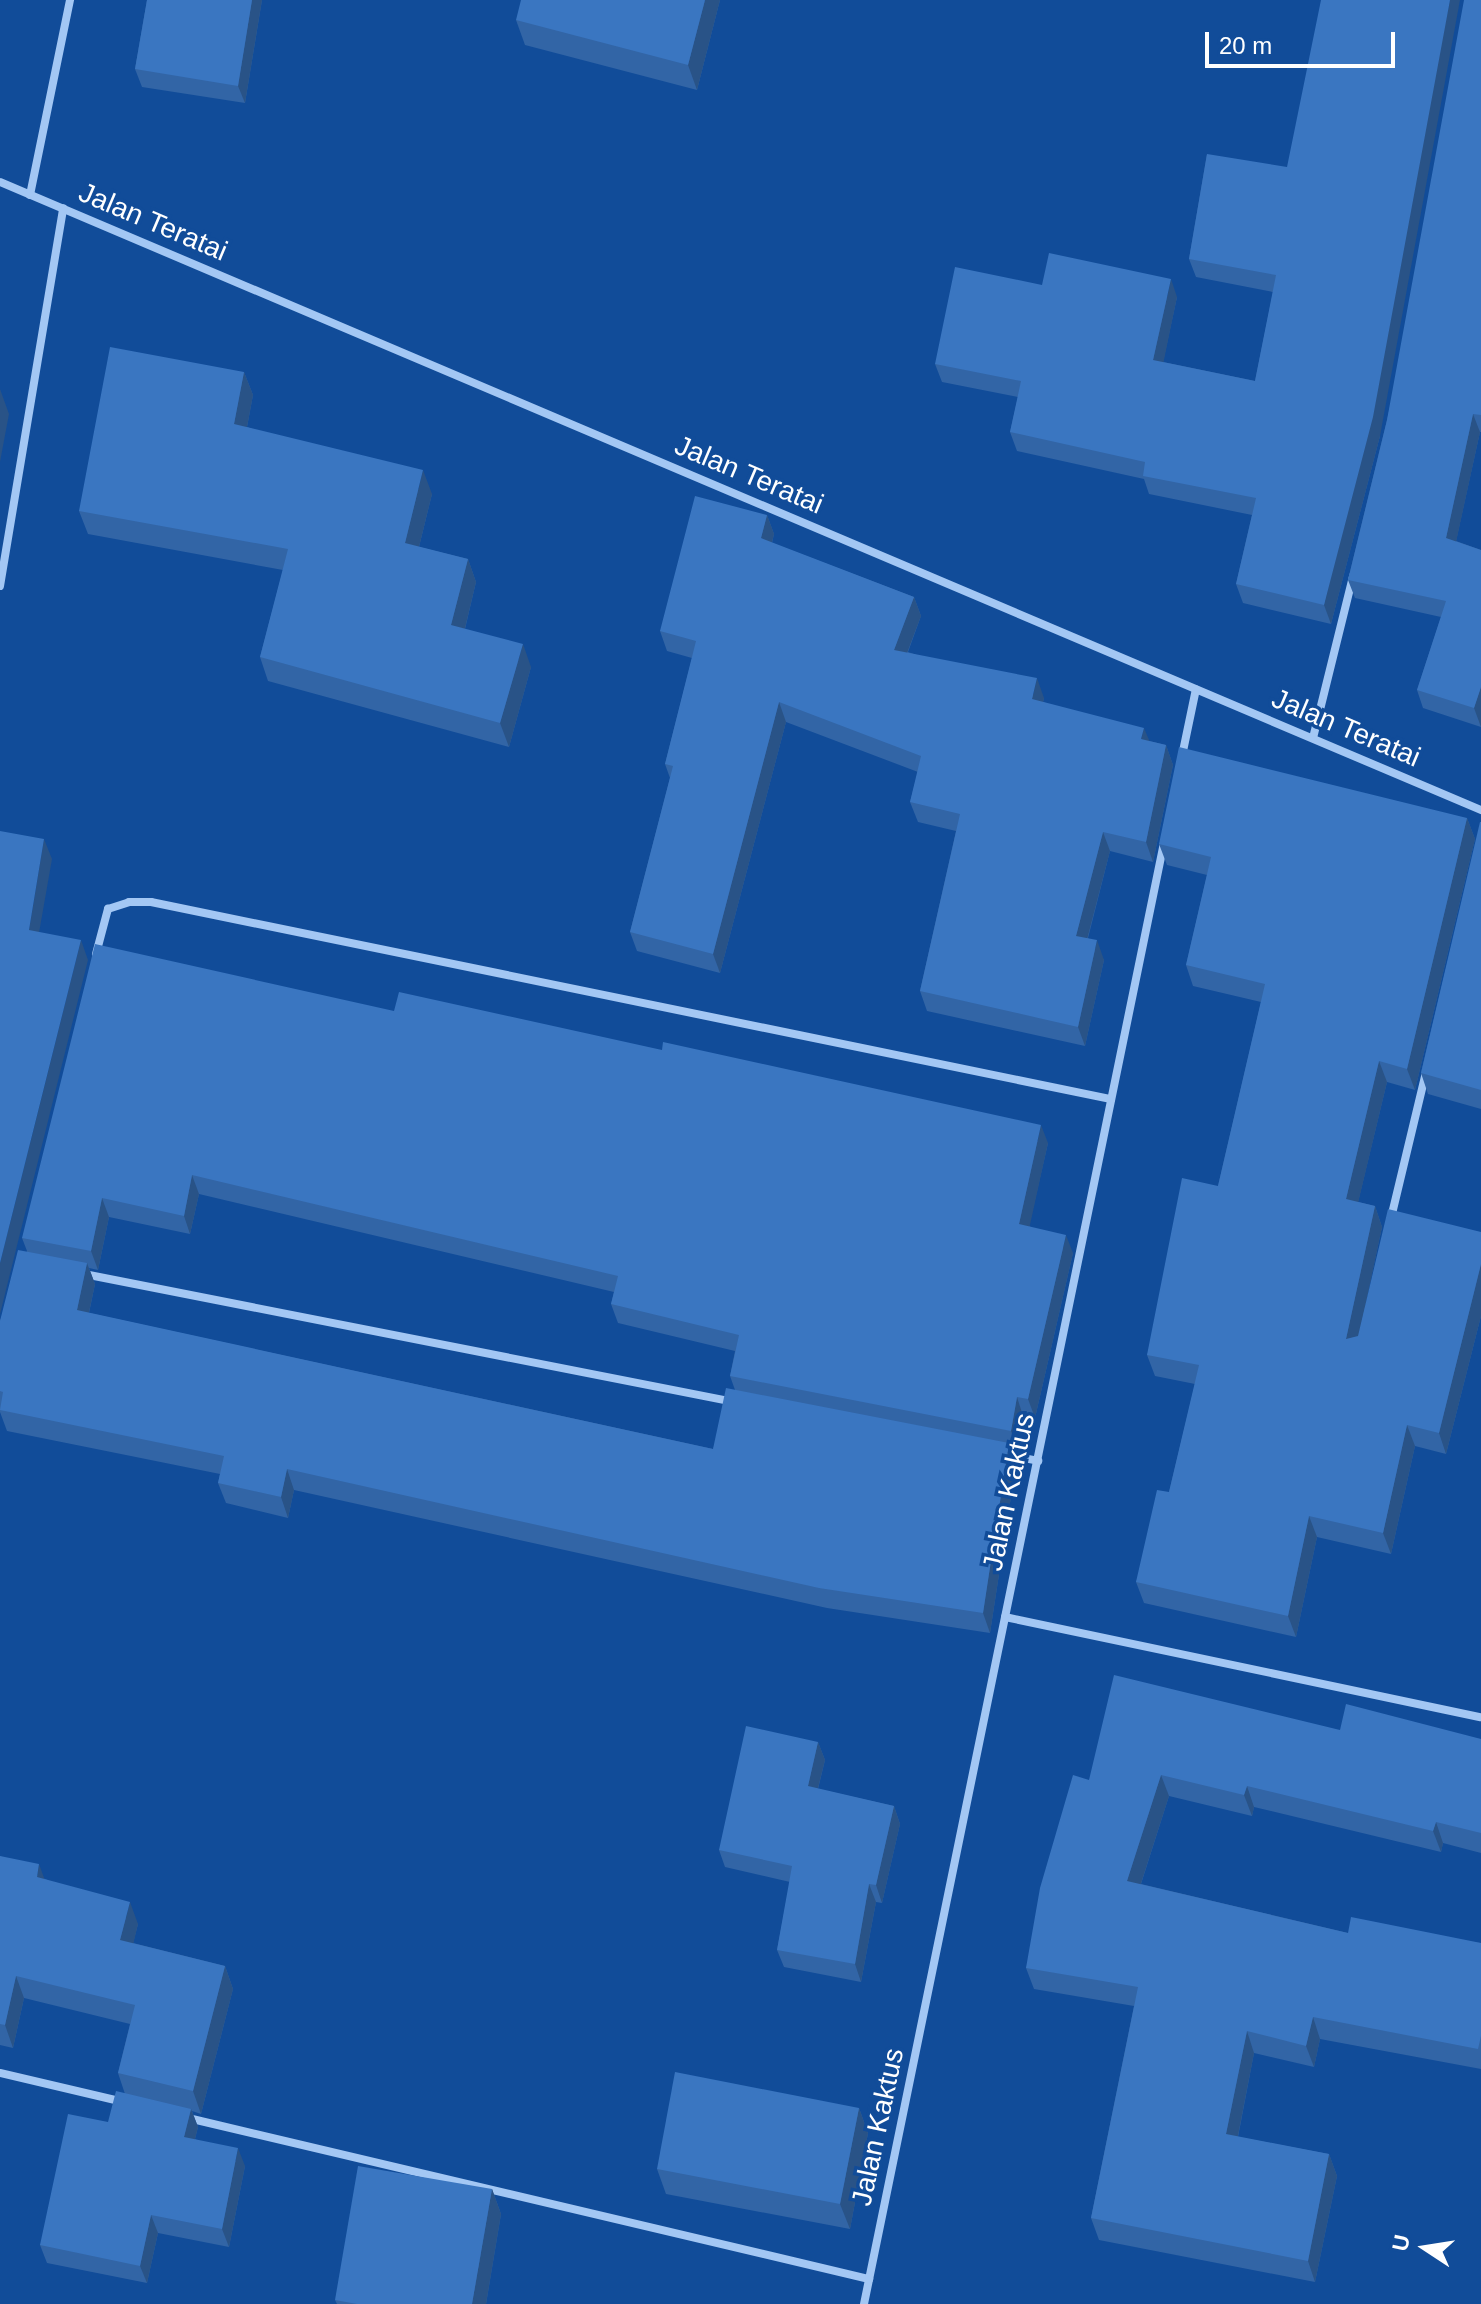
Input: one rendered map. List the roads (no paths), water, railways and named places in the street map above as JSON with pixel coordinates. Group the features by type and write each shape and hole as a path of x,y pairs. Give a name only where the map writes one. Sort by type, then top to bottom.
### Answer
{"street":[{"path":"30,195 70,0"},
{"name":"Jalan Teratai","path":"0,182 1481,810"},
{"path":"0,586 63,208"},
{"path":"1313,738 1357,558"},
{"path":"1181,765 1196,689"},
{"name":"Jalan Kaktus","path":"864,2304 1168,825"},
{"path":"92,969 108,909 151,902 1111,1099"},
{"path":"1388,1231 1429,1060"},
{"path":"67,1271 740,1403"},
{"path":"991,1452 1038,1461"},
{"path":"1005,1617 1481,1717"},
{"path":"0,2073 140,2106"},
{"path":"171,2114 869,2279"}]}
